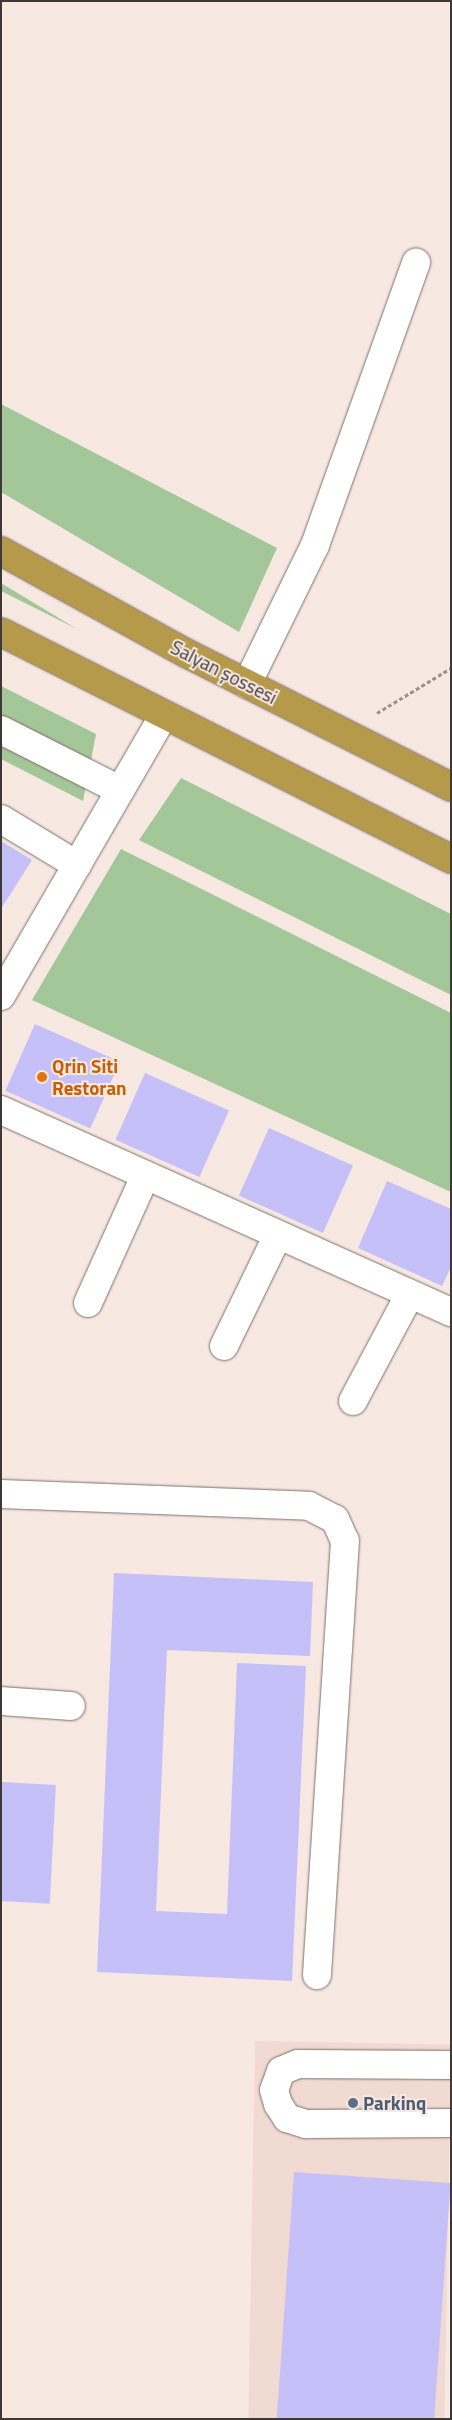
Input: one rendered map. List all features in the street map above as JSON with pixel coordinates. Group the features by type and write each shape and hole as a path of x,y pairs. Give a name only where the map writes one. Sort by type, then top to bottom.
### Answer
{"highway":[{"name":"Salyan şossesi","path":"1,551 79,596 247,684 451,787"},
{"path":"1,632 451,859"}],"lane":[{"path":"247,684 315,545 416,263"},
{"path":"1,996 164,715"},
{"path":"1,730 120,790"},
{"path":"1,819 77,865"},
{"path":"1,1110 451,1312"},
{"path":"88,1303 145,1176"},
{"path":"224,1346 278,1235"},
{"path":"353,1401 410,1294"},
{"path":"1,1494 309,1506 335,1519 345,1541 317,1975"},
{"path":"1,1701 71,1706"},
{"path":"451,2065 298,2064 281,2070 274,2090 278,2104 287,2118 306,2124 451,2122"}],"path":[{"path":"343,732 451,668"}],"shaded area":[{"path":"255,2041 451,2044 444,2419 248,2419"}],"green space":[{"path":"1,404 277,548 239,632 1,492"},
{"path":"1,583 77,629 1,591"},
{"path":"1,686 96,734 83,801 1,759"},
{"path":"181,778 451,914 451,995 139,840"},
{"path":"121,849 451,1013 451,1192 32,1000"}],"building":[{"path":"1,841 32,860 1,909"},
{"path":"35,1024 120,1062 90,1129 5,1091"},
{"path":"145,1073 229,1110 199,1177 115,1140"},
{"path":"269,1128 353,1165 323,1233 239,1196"},
{"path":"387,1181 451,1209 451,1267 442,1286 358,1248"},
{"path":"114,1573 313,1582 310,1656 167,1650 156,1911 227,1914 237,1663 306,1666 292,1981 97,1972"},
{"path":"1,1782 56,1785 50,1904 1,1901"},
{"path":"294,2172 451,2183 434,2419 277,2418"}],"place":[{"name":"Qrin Siti Restoran","path":"42,1077"},
{"name":"Parkinq","path":"353,2103"}]}
